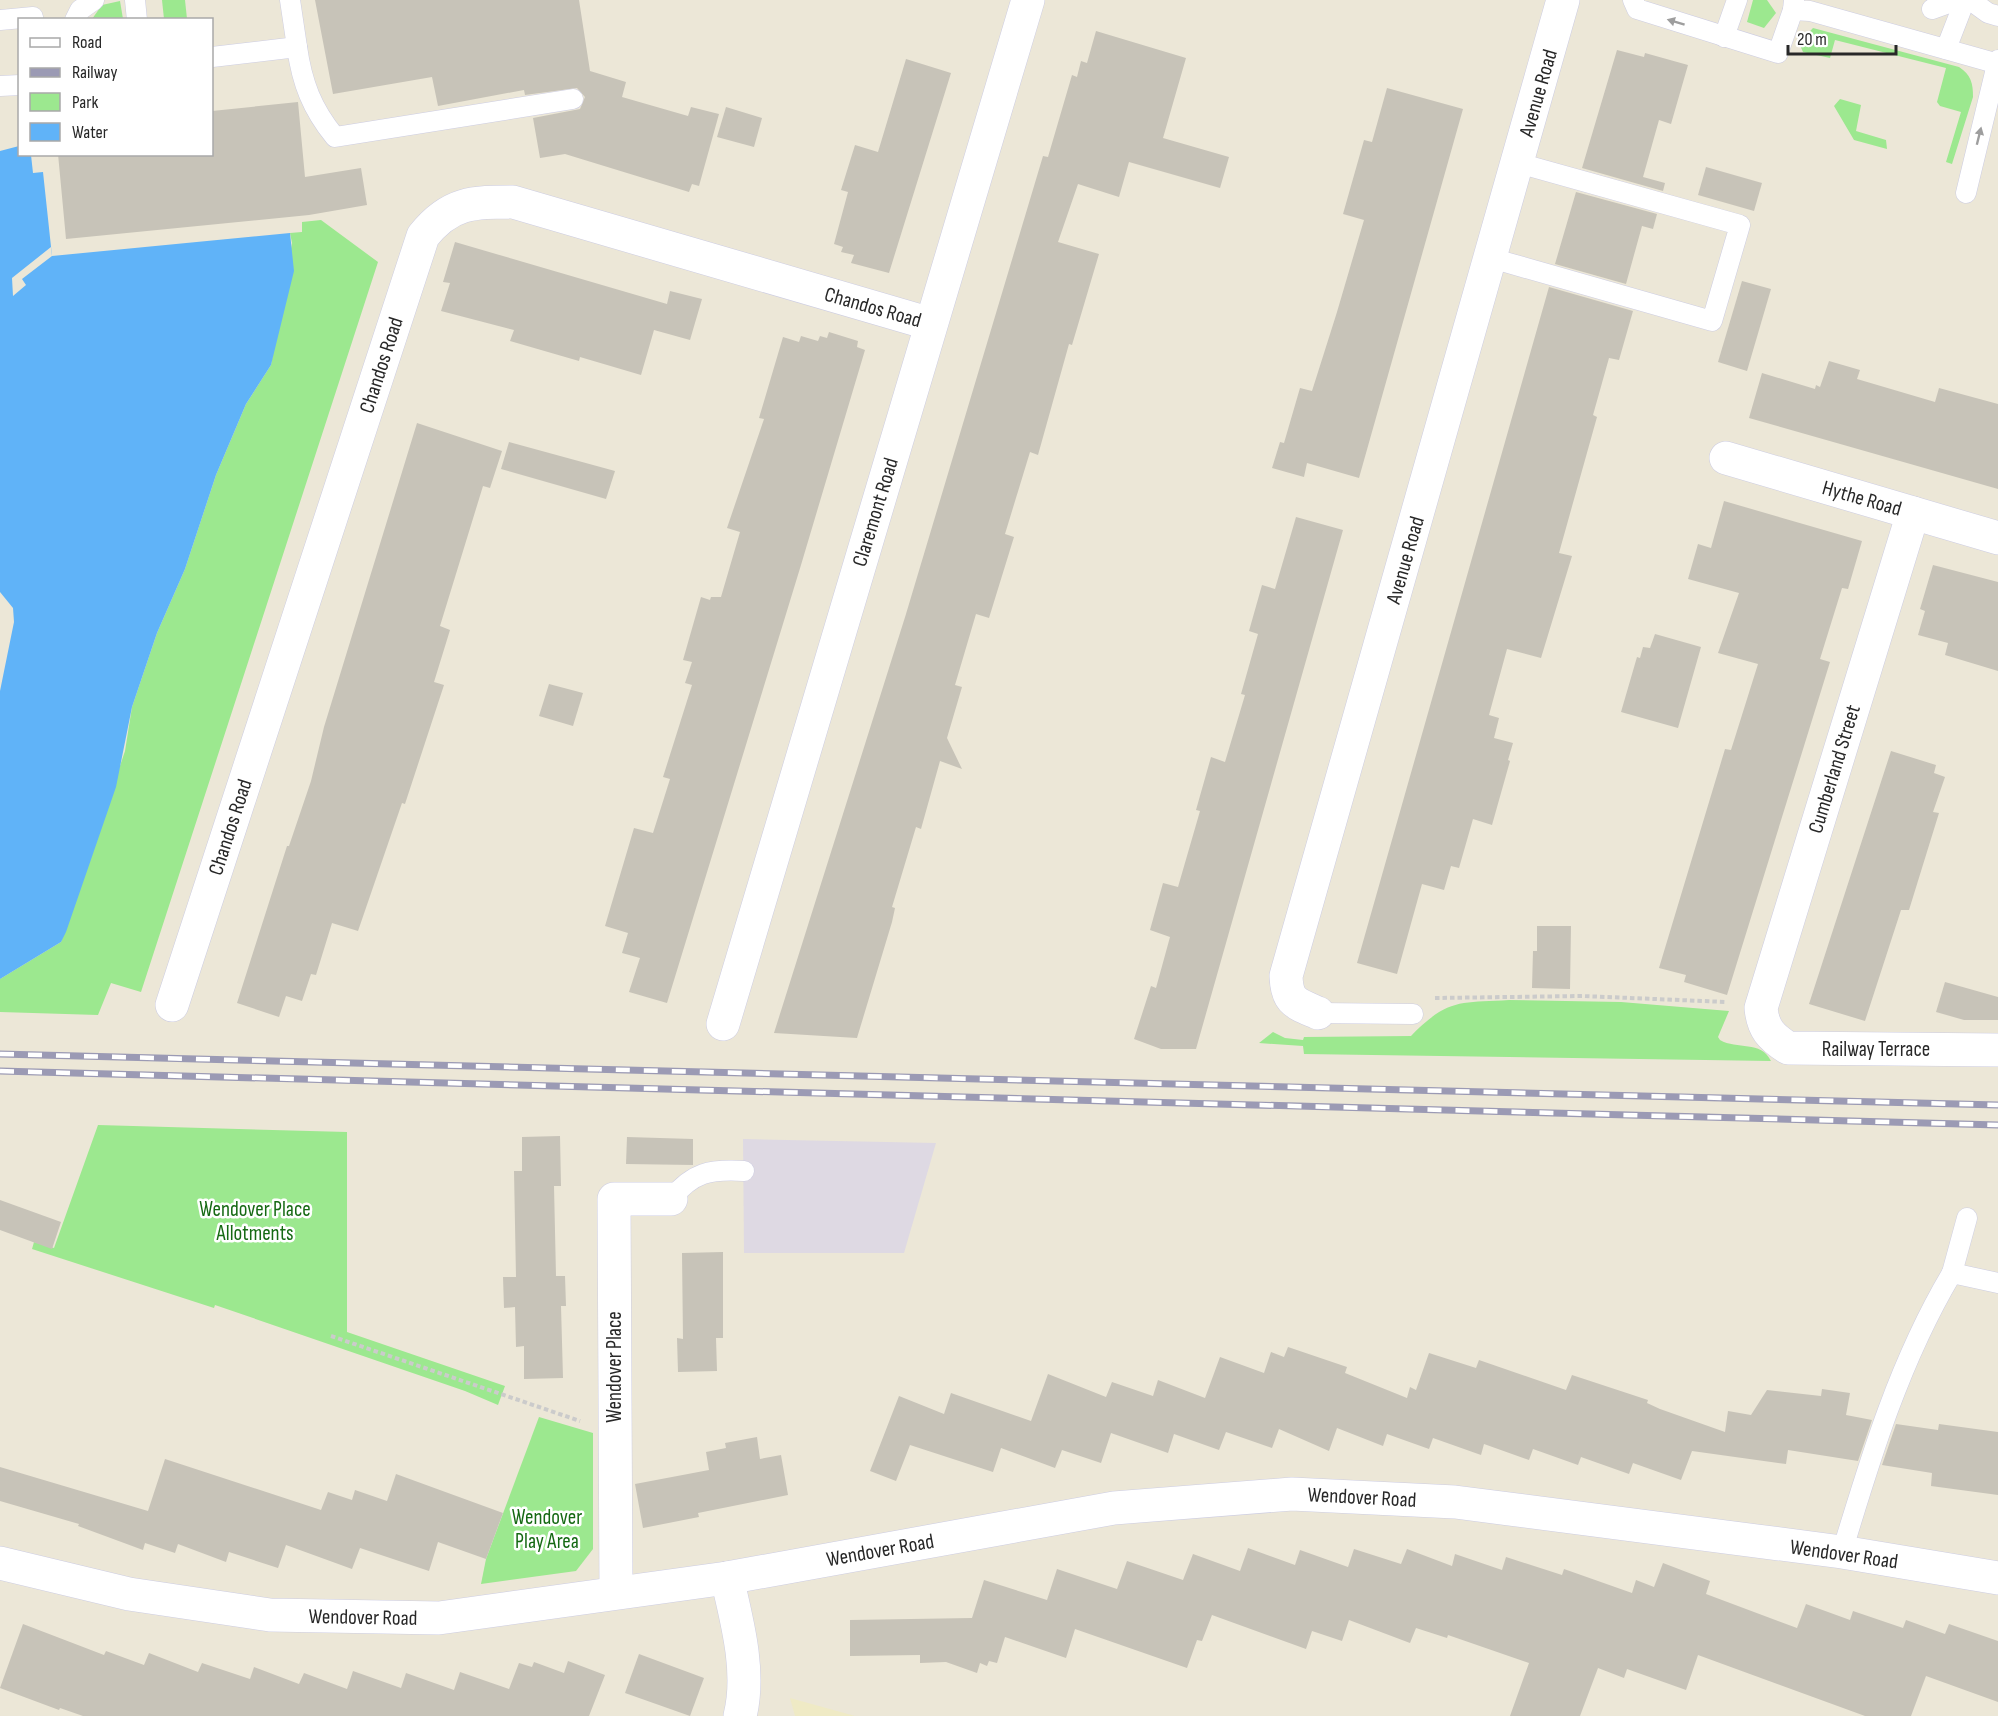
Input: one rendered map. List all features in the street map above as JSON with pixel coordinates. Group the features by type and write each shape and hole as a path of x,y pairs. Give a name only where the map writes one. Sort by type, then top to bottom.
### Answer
{"street":[{"name":"Claremont Road","path":"723,1024 1028,0"},
{"name":"Avenue Road","path":"1318,1012 1296,1004 1287,993 1286,976 1563,0"},
{"name":"Chandos Road","path":"172,1005 423,236 436,220 453,209 475,202 513,202 931,324"},
{"name":"Hythe Road","path":"1726,458 1998,538"},
{"name":"Cumberland Street","path":"1762,1017 1913,513"},
{"name":"Railway Terrace","path":"1762,1017 1774,1040 1788,1048 1998,1050"},
{"name":"Wendover Place","path":"616,1592 614,1199 671,1199"},
{"name":"Wendover Road","path":"0,1563 129,1594 270,1615 439,1618 727,1578 1114,1508 1292,1494 1455,1502 1842,1552 1998,1578"},
{"path":"727,1578 738,1626 744,1681 740,1716"}],"lane":[{"path":"76,18 80,10 94,0"},
{"path":"135,0 137,18"},
{"path":"290,0 302,80 321,121 335,138 573,99"},
{"path":"1633,0 1637,9 1778,53 1794,5 1998,63 1966,193"},
{"path":"1724,37 1737,0"},
{"path":"1932,9 1957,0"},
{"path":"1946,49 1965,0"},
{"path":"1970,0 1988,13 1998,16"},
{"path":"22,18 33,17"},
{"path":"0,20 18,18"},
{"path":"213,57 297,47"},
{"path":"0,86 18,85"},
{"path":"1491,258 1712,321 1716,310 1740,225 1518,163"},
{"name":"Avenue Road","path":"1318,1012 1413,1014"},
{"path":"671,1199 686,1181 720,1170 744,1171"},
{"path":"1842,1552 1882,1421 1931,1308 1952,1273 1967,1218"},
{"path":"1952,1273 1998,1283"}],"path":[{"path":"1413,1014 1438,996 1582,996 1726,1002 1762,1017"},
{"path":"331,1336 615,1432"}],"shaded area":[{"path":"743,1139 936,1143 904,1253 744,1253"},
{"path":"790,1698 855,1716 795,1716"}],"green space":[{"path":"162,0 185,0 187,18 164,18"},
{"path":"1753,0 1767,0 1776,13 1764,28 1747,22"},
{"path":"120,1 123,18 93,18 102,5"},
{"path":"1813,28 1959,67 1966,73 1972,83 1973,97 1952,164 1946,162 1961,112 1940,106 1937,102 1946,68 1835,40 1830,58 1803,52 1799,43"},
{"path":"1840,99 1861,105 1856,131 1886,140 1887,149 1854,140 1834,106"},
{"path":"321,220 378,262 141,992 111,983 98,1015 0,1012 0,979 61,942 125,751 132,707 157,633 185,569 216,475 246,404 271,365 292,243 290,233 302,232 302,222"},
{"path":"1509,1000 1621,1002 1729,1011 1718,1037 1720,1040 1761,1050 1771,1061 1304,1054 1303,1046 1259,1043 1273,1032 1285,1038 1303,1040 1304,1037 1411,1036 1445,1009 1466,1003"},
{"name":"Wendover Place Allotments","path":"98,1125 347,1132 347,1332 505,1386 498,1405 465,1391 215,1305 214,1308 32,1249 34,1242 54,1248"},
{"name":"Wendover Play Area","path":"539,1417 593,1433 593,1549 576,1571 481,1584 486,1559"}],"water":[{"path":"18,146 18,156 31,156 33,173 43,172 52,256 290,233 294,271 271,365 246,404 216,475 185,569 157,633 132,707 116,787 66,932 61,942 0,979 0,691 14,622 13,608 0,592 0,151"}],"pier":[{"path":"51,247 52,256 22,279 26,285 13,296 12,278"}],"building":[{"path":"315,0 579,0 590,71 626,82 622,97 688,116 691,107 719,114 699,186 692,184 689,192 565,154 540,158 533,118 580,109 585,97 577,88 525,95 524,90 438,106 432,77 333,94"},
{"path":"1096,31 1186,58 1163,138 1229,157 1220,188 1129,162 1119,197 1078,184 1058,242 1099,254 1072,345 1069,344 1038,455 1030,452 1005,534 1014,537 989,618 976,614 955,685 962,687 947,738 962,769 940,761 921,829 916,827 892,907 895,908 892,922 857,1038 774,1033 906,614 1043,156 1048,157 1072,75 1077,77 1081,61 1087,63"},
{"path":"1617,50 1644,57 1645,53 1688,65 1671,124 1659,120 1643,177 1665,183 1663,191 1582,168"},
{"path":"906,59 951,73 889,273 851,263 854,255 841,252 843,247 834,244 848,192 841,190 855,145 878,152"},
{"path":"1387,88 1463,109 1359,478 1307,463 1304,477 1272,468 1280,442 1284,443 1300,388 1312,391 1337,312 1364,220 1343,214 1364,140 1372,142"},
{"path":"298,102 305,177 361,168 367,205 309,215 66,239 58,156 213,156 213,111"},
{"path":"726,107 762,118 754,147 717,137"},
{"path":"1706,167 1762,183 1754,211 1698,195"},
{"path":"1576,192 1657,214 1653,229 1642,226 1626,284 1555,264"},
{"path":"455,242 667,304 670,291 702,299 690,340 654,330 641,375 580,357 579,361 510,341 514,330 441,311 450,283 443,282"},
{"path":"1742,281 1771,289 1747,371 1718,362"},
{"path":"1549,287 1633,311 1619,360 1609,358 1593,415 1597,417 1559,553 1572,556 1541,658 1507,649 1489,715 1499,718 1494,738 1513,743 1492,825 1473,819 1459,868 1451,866 1444,890 1422,884 1397,974 1357,963"},
{"path":"829,332 858,341 857,347 865,350 667,1003 629,992 640,958 622,953 628,933 605,926 634,828 653,833 670,779 663,777 692,685 685,683 692,662 683,660 701,597 710,600 711,597 721,597 740,532 727,528 764,419 759,418 783,337 799,342 801,336 818,341 820,336 827,338"},
{"path":"1829,361 1860,370 1857,379 1935,402 1939,388 1998,404 1998,489 1749,418 1762,373 1815,389 1816,385 1820,387"},
{"path":"417,423 502,451 490,488 483,486 440,626 450,630 434,682 444,685 405,804 402,803 358,931 332,923 316,975 311,974 302,1001 286,996 279,1017 237,1003 287,846 289,846 311,781 324,727"},
{"path":"509,442 615,471 606,499 501,469"},
{"path":"1724,501 1862,541 1848,589 1842,588 1820,659 1830,662 1727,995 1684,982 1686,975 1659,968 1725,749 1731,750 1758,664 1718,653 1739,593 1688,579 1698,544 1711,548"},
{"path":"1296,517 1343,530 1196,1049 1161,1049 1134,1039 1151,986 1156,988 1170,937 1150,930 1163,883 1178,887 1200,811 1196,810 1211,757 1225,762 1245,695 1241,694 1258,634 1249,631 1262,585 1275,589"},
{"path":"1933,565 1998,582 1998,671 1945,655 1948,643 1918,635 1925,611 1920,609"},
{"path":"1655,634 1701,647 1678,728 1621,712 1637,657 1640,658 1643,647 1650,648"},
{"path":"549,684 583,693 573,726 539,716"},
{"path":"1891,751 1936,765 1934,773 1945,777 1933,812 1939,813 1909,910 1901,910 1865,1021 1809,1004"},
{"path":"1537,926 1571,926 1570,989 1532,988 1533,951 1537,951"},
{"path":"1945,982 1998,997 1998,1020 1964,1020 1936,1012"},
{"path":"560,1136 561,1186 554,1186 556,1276 565,1276 566,1306 561,1306 563,1378 524,1379 524,1346 516,1347 515,1307 504,1308 503,1277 516,1277 514,1171 522,1171 522,1137"},
{"path":"627,1137 693,1139 693,1165 626,1164"},
{"path":"0,1200 61,1222 52,1249 0,1230"},
{"path":"723,1252 723,1338 716,1338 717,1371 678,1372 677,1338 683,1339 682,1253"},
{"path":"1288,1347 1347,1367 1345,1373 1407,1398 1410,1387 1416,1390 1429,1353 1476,1368 1479,1360 1566,1390 1572,1375 1648,1400 1647,1403 1660,1409 1725,1432 1728,1411 1751,1415 1767,1390 1821,1396 1822,1389 1850,1393 1846,1415 1872,1420 1858,1461 1788,1450 1786,1464 1692,1451 1681,1480 1633,1463 1629,1474 1581,1457 1578,1465 1533,1449 1529,1460 1484,1444 1481,1455 1433,1438 1429,1449 1387,1434 1383,1446 1337,1428 1329,1451 1279,1429 1272,1448 1226,1432 1219,1450 1174,1434 1168,1453 1111,1433 1101,1463 1062,1450 1055,1468 1001,1448 993,1472 910,1445 896,1481 870,1471 899,1396 944,1414 951,1393 1031,1421 1048,1374 1106,1397 1112,1382 1153,1396 1158,1380 1205,1398 1220,1357 1264,1373 1271,1352 1284,1357"},
{"path":"1896,1424 1938,1430 1939,1424 1998,1432 1998,1495 1931,1486 1932,1473 1882,1465"},
{"path":"757,1437 760,1459 781,1455 788,1495 698,1513 699,1517 643,1528 635,1484 709,1470 706,1452 726,1448 725,1443"},
{"path":"165,1459 321,1510 328,1492 352,1500 355,1490 387,1501 396,1474 503,1513 486,1559 438,1542 429,1571 360,1548 352,1569 286,1545 278,1568 229,1552 226,1562 178,1544 175,1553 145,1543 143,1550 78,1526 79,1524 0,1501 0,1467 148,1511"},
{"path":"1248,1548 1295,1565 1300,1550 1348,1567 1354,1549 1401,1564 1407,1549 1452,1566 1455,1554 1502,1570 1506,1557 1562,1575 1564,1569 1632,1593 1636,1580 1654,1587 1663,1563 1710,1581 1706,1594 1797,1628 1806,1604 1850,1620 1853,1611 1903,1628 1906,1620 1945,1634 1949,1624 1998,1641 1998,1702 1926,1676 1911,1716 1865,1716 1698,1655 1686,1690 1627,1669 1624,1678 1598,1668 1580,1716 1510,1716 1529,1663 1448,1635 1447,1638 1416,1628 1410,1643 1349,1620 1342,1641 1312,1631 1306,1649 1212,1615 1202,1641 1197,1640 1187,1668 1075,1629 1066,1658 1005,1637 997,1663 989,1661 987,1666 980,1663 977,1673 946,1662 920,1663 920,1655 850,1656 850,1620 972,1618 984,1580 1047,1600 1057,1569 1117,1589 1127,1561 1183,1580 1193,1554 1240,1571"},
{"path":"23,1624 104,1655 106,1651 144,1665 149,1653 198,1672 202,1663 250,1679 254,1667 299,1684 304,1673 347,1689 353,1671 401,1688 406,1673 454,1690 460,1672 509,1689 519,1663 532,1667 534,1662 564,1673 568,1661 605,1675 589,1716 83,1716 60,1708 59,1710 0,1688"},
{"path":"639,1654 704,1678 690,1716 625,1693"}],"railway":[{"path":"0,1054 1998,1105"},
{"path":"0,1071 1998,1125"}]}
